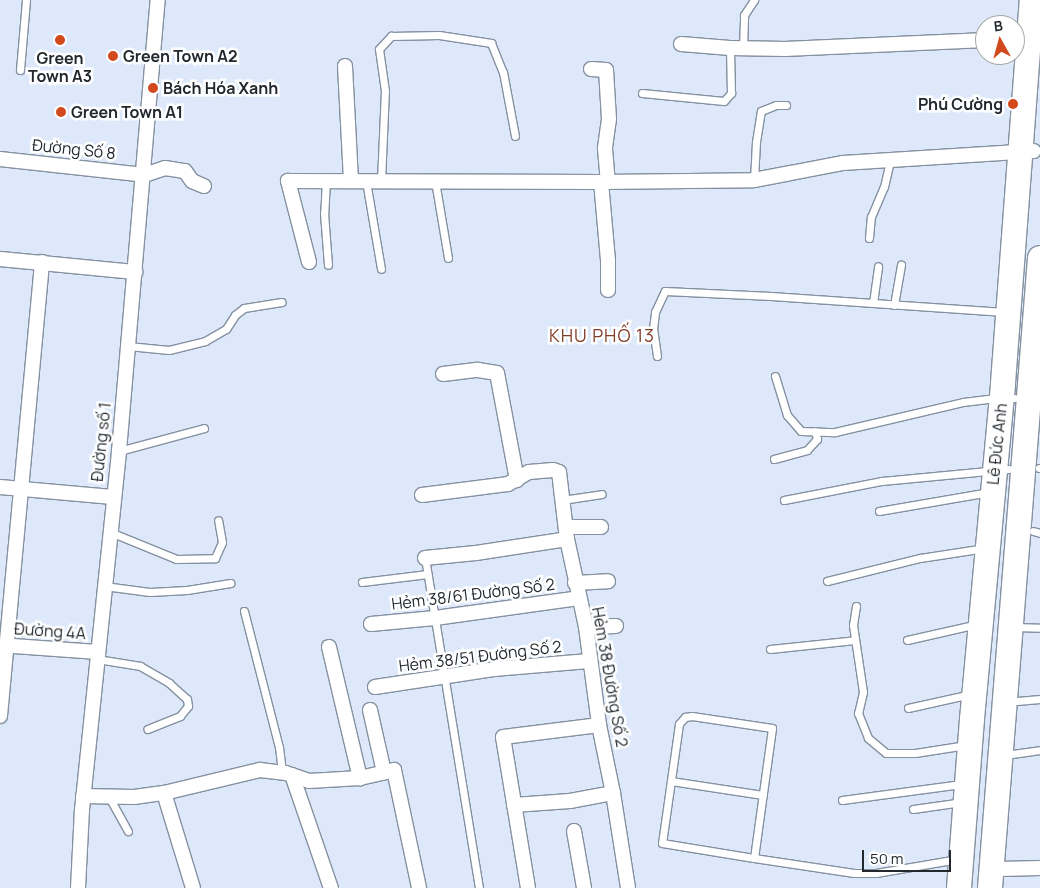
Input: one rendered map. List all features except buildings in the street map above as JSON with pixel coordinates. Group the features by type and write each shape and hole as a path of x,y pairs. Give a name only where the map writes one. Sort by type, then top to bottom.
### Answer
{"highway":[{"name":"Lê Đức Anh","path":"1025,27 1032,0"},
{"name":"Lê Đức Anh","path":"959,888 974,694 988,547 1008,398 1028,152 1023,65"},
{"name":"Lê Đức Anh","path":"1008,398 1009,313 1028,152 1040,81"},
{"name":"Lê Đức Anh","path":"996,882 1025,627 1040,258"},
{"name":"Lê Đức Anh","path":"996,882 1037,532 1040,444"},
{"name":"Lê Đức Anh","path":"973,888 998,477"}],"street":[{"name":"Đường số 1","path":"78,888 83,796 109,532 119,451 158,0"},
{"path":"681,44 786,49 975,40"},
{"path":"344,66 351,180"},
{"path":"591,69 606,70 607,78 609,119 605,149 604,182 608,290"},
{"path":"309,262 288,181 604,182 754,180 843,163 1028,152"},
{"name":"Đường Số 8","path":"0,159 144,175"},
{"path":"144,175 165,168 185,171 192,181 204,186"},
{"path":"0,259 135,272"},
{"path":"0,716 7,569 22,489 42,262"},
{"path":"422,495 508,484 517,480 497,373 478,370 443,374"},
{"name":"Hẻm 38 Đường Số 2","path":"517,480 528,472 553,470 559,472 566,533 586,627 599,725 613,793 628,888"},
{"path":"0,486 113,497"},
{"path":"425,558 476,553 601,527"},
{"path":"576,583 608,581"},
{"name":"Hẻm 38/61 Đường Số 2","path":"371,624 435,618 579,598"},
{"path":"586,627 616,626"},
{"name":"Đường 4A","path":"4,645 97,655"},
{"path":"329,647 360,778"},
{"name":"Hẻm 38/51 Đường Số 2","path":"375,687 494,670 590,660"},
{"path":"370,710 384,772"},
{"path":"528,888 503,737 599,725"},
{"path":"83,796 134,797 164,793 260,770 287,774 309,781 360,778 394,770 419,888"},
{"path":"287,774 331,888"},
{"path":"164,793 193,888"},
{"path":"514,805 570,801 613,793"},
{"path":"574,831 584,888"},
{"path":"996,882 1040,868"}],"lane":[{"path":"20,70 26,0"},
{"path":"642,93 724,101 731,93 736,48 744,15 754,0"},
{"path":"381,181 385,91 379,49 391,36 439,34 491,43 503,72 515,136"},
{"path":"754,180 756,142 761,111 776,105 786,105"},
{"path":"869,238 872,217 884,187 890,160"},
{"path":"326,180 324,213 328,265"},
{"path":"366,181 381,269"},
{"path":"436,181 448,258"},
{"path":"894,305 901,265"},
{"path":"873,303 878,266"},
{"path":"657,356 652,329 655,312 665,291 1009,313"},
{"path":"128,346 169,350 205,341 226,329 235,315 244,308 282,302"},
{"path":"775,376 787,415 801,431 835,432 963,402 1008,398"},
{"path":"119,451 204,428"},
{"path":"774,459 807,450 817,439 816,431"},
{"path":"784,500 882,480 998,477"},
{"path":"879,510 998,477"},
{"path":"562,500 602,494"},
{"path":"109,532 176,559 214,558 222,542 218,520"},
{"path":"827,581 920,558 988,547"},
{"path":"425,558 446,677 479,888"},
{"path":"362,582 428,574"},
{"path":"104,586 150,592 187,590 230,583"},
{"path":"856,606 853,625 863,692 858,713 868,738 886,753 915,753 970,744"},
{"path":"244,612 287,774"},
{"path":"907,640 981,624"},
{"path":"770,650 855,640"},
{"path":"97,655 140,666 168,683 187,699 188,706 180,716 148,729"},
{"path":"908,708 974,694"},
{"path":"1017,701 1040,699"},
{"path":"754,858 772,728 692,716 682,718 679,724 662,843 754,858 864,873 961,858"},
{"path":"1012,754 1040,750"},
{"path":"671,781 763,795"},
{"path":"842,800 954,785 966,794"},
{"path":"913,809 966,794"},
{"path":"109,797 128,831"}],"place":[{"name":"Green Town A3","path":"60,40"},
{"name":"Green Town A2","path":"113,56"},
{"name":"Bách Hóa Xanh","path":"153,88"},
{"name":"Phú Cường","path":"1013,104"},
{"name":"Green Town A1","path":"61,112"}],"district":[{"name":"KHU PHỐ 13","path":"602,335"}]}
